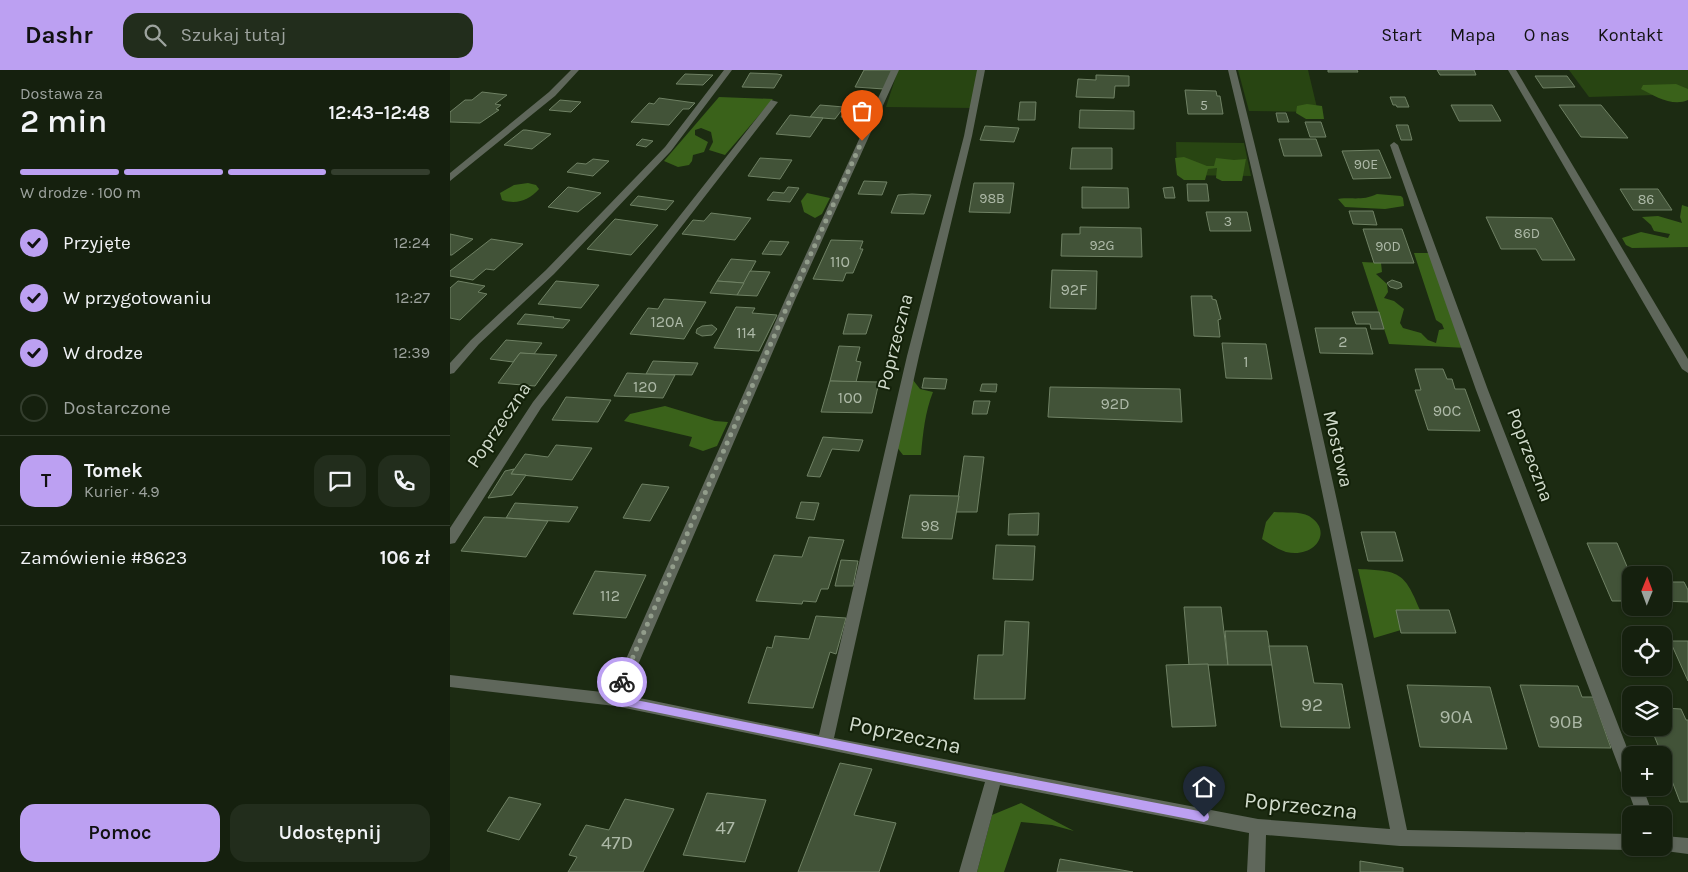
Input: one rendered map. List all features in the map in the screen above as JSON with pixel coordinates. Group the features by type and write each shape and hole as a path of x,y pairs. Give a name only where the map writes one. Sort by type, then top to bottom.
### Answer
{"street":[{"path":"450,178 552,94 576,70"},
{"path":"450,370 475,342 550,272 668,149 728,70"},
{"path":"615,700 790,300 895,70"},
{"name":"Poprzeczna","path":"825,742 913,356 968,136 981,70"},
{"name":"Mostowa","path":"1232,70 1269,219 1342,550 1400,838"},
{"path":"1512,70 1688,369"},
{"name":"Poprzeczna","path":"450,539 537,405 774,102"},
{"name":"Poprzeczna","path":"1394,145 1482,390 1622,755"},
{"name":"Poprzeczna","path":"450,681 615,700 994,777 1258,827 1400,838 1622,842"},
{"path":"968,872 994,777"},
{"path":"1256,872 1258,827"},
{"path":"1672,845 1688,846"}],"green space":[{"path":"898,70 981,70 973,108 886,107"},
{"path":"1238,70 1308,70 1318,112 1249,111"},
{"path":"1569,70 1688,70 1688,94 1589,97"},
{"path":"1676,84 1688,89 1688,100 1682,102 1670,101 1641,89 1643,85"},
{"path":"719,97 773,99 725,155 709,150 713,142 711,132 701,128 695,130 695,135 708,142 704,152 693,155 689,165 678,167 664,161"},
{"path":"1307,104 1322,106 1324,119 1306,119 1296,113 1297,106"},
{"path":"1176,142 1244,143 1251,176 1177,175"},
{"path":"1184,157 1207,166 1214,166 1216,158 1246,159 1242,181 1222,181 1216,178 1217,168 1208,169 1205,180 1184,180 1177,175 1175,158"},
{"path":"528,183 536,185 539,189 531,196 518,202 502,200 500,193 514,185"},
{"path":"807,193 830,198 822,214 815,218 804,212 801,201"},
{"path":"1377,194 1401,196 1404,206 1385,209 1345,207 1338,199 1362,198"},
{"path":"1682,205 1688,207 1688,247 1632,248 1626,245 1622,238 1641,232 1668,238 1670,234 1654,231 1651,225 1642,217 1658,216 1682,223 1680,217"},
{"path":"1414,253 1430,253 1467,348 1389,344 1362,262 1381,263 1382,272 1376,274 1387,284 1388,292 1384,298 1394,301 1404,309 1400,323 1403,328 1421,333 1428,340 1436,343 1439,330 1444,329 1442,324 1436,320"},
{"path":"913,380 920,389 933,392 926,415 921,455 903,455 893,442"},
{"path":"665,406 715,421 728,422 717,446 703,451 689,446 692,437 624,421 630,414"},
{"path":"1274,512 1297,513 1309,516 1320,529 1318,542 1313,548 1296,553 1283,551 1262,539 1266,522"},
{"path":"1358,569 1391,573 1404,580 1409,587 1420,610 1396,610 1401,630 1374,638"},
{"path":"1021,803 1074,831 1052,825 1021,822 1004,872 977,872 992,815"}],"building":[{"path":"864,70 893,70 884,89 855,87"},
{"path":"1328,70 1357,70 1358,72 1328,72"},
{"path":"1437,70 1474,70 1476,75 1440,75"},
{"path":"750,73 782,75 774,88 742,87"},
{"path":"685,74 713,75 703,85 676,84"},
{"path":"1096,75 1129,76 1129,86 1115,86 1114,98 1076,97 1078,79 1096,80"},
{"path":"1535,76 1567,76 1575,87 1543,88"},
{"path":"1185,90 1216,91 1217,96 1220,96 1223,114 1188,114"},
{"path":"482,92 507,95 495,104 501,105 496,109 499,110 480,123 450,122 450,112 465,100 472,100"},
{"path":"1390,97 1405,97 1409,107 1393,105"},
{"path":"659,98 695,103 689,109 683,109 669,125 631,122 649,103 654,104"},
{"path":"560,100 581,102 571,112 549,110"},
{"path":"1020,102 1036,102 1035,120 1018,120"},
{"path":"849,103 877,104 874,111 870,110 861,119 841,117"},
{"path":"820,105 844,107 835,119 810,117"},
{"path":"1451,105 1492,105 1501,121 1459,121"},
{"path":"1559,105 1601,105 1628,138 1581,137"},
{"path":"1080,110 1134,111 1134,129 1079,128"},
{"path":"1276,113 1286,113 1289,122 1278,122"},
{"path":"790,115 823,118 810,137 776,134"},
{"path":"1305,122 1321,122 1326,137 1310,137"},
{"path":"1396,125 1408,125 1412,140 1401,140"},
{"path":"985,126 1019,128 1014,142 980,140"},
{"path":"523,130 551,134 532,149 504,145"},
{"path":"642,139 653,141 646,147 636,145"},
{"path":"1279,139 1316,139 1322,156 1284,156"},
{"path":"1072,148 1112,148 1112,169 1070,169"},
{"path":"1379,150 1391,178 1353,179 1342,151"},
{"path":"760,158 792,160 780,179 748,176"},
{"path":"593,159 609,161 593,176 567,172 577,163 586,164"},
{"path":"864,181 887,182 882,195 858,194"},
{"path":"974,183 1014,183 1010,213 969,212"},
{"path":"1187,184 1207,184 1209,201 1188,201"},
{"path":"568,187 601,193 578,212 548,207"},
{"path":"788,187 799,188 790,202 767,200 773,192 784,193"},
{"path":"1082,187 1128,188 1129,208 1082,208"},
{"path":"1173,187 1175,198 1165,198 1163,188"},
{"path":"1620,189 1658,189 1672,210 1633,210"},
{"path":"898,195 931,195 924,214 891,213"},
{"path":"638,196 674,201 666,210 630,205"},
{"path":"1349,211 1373,211 1377,225 1353,224"},
{"path":"1206,212 1247,212 1251,231 1210,231"},
{"path":"711,213 751,218 735,240 682,234 693,220 704,221"},
{"path":"1486,217 1552,218 1575,260 1542,260 1536,249 1501,249"},
{"path":"615,219 658,225 631,255 587,249"},
{"path":"1080,227 1141,228 1142,257 1061,256 1062,234 1080,234"},
{"path":"1363,229 1402,229 1414,263 1374,263"},
{"path":"450,234 473,239 450,255"},
{"path":"491,239 523,244 494,270 486,269 473,280 450,276 450,271"},
{"path":"831,240 863,241 860,249 863,249 853,273 846,273 843,281 813,279"},
{"path":"770,241 789,242 781,255 762,254"},
{"path":"731,259 756,261 744,283 717,281"},
{"path":"1052,270 1097,271 1096,309 1050,308"},
{"path":"750,271 770,272 757,296 737,295"},
{"path":"1392,280 1401,283 1402,287 1397,289 1390,287 1387,283"},
{"path":"458,281 485,286 478,292 487,294 460,320 450,318 450,288"},
{"path":"556,281 599,285 581,308 538,304"},
{"path":"717,281 744,283 737,295 710,293"},
{"path":"1191,296 1212,296 1212,299 1216,300 1221,319 1218,320 1220,337 1194,336"},
{"path":"664,299 706,302 684,339 630,334 648,308 658,309"},
{"path":"736,307 755,308 752,313 777,315 759,351 714,348"},
{"path":"1352,312 1379,312 1384,329 1371,329 1370,324 1356,324"},
{"path":"525,314 570,320 563,328 517,324"},
{"path":"848,314 872,315 866,334 843,334"},
{"path":"712,325 717,329 712,335 702,336 696,333 697,329 702,326"},
{"path":"1315,328 1366,328 1373,354 1320,353"},
{"path":"506,340 542,343 534,354 520,353 513,362 490,359"},
{"path":"1222,343 1266,344 1272,379 1226,378"},
{"path":"839,346 860,347 856,361 861,362 856,382 830,381"},
{"path":"520,353 557,355 535,386 498,383"},
{"path":"653,361 698,363 692,375 646,374"},
{"path":"1415,369 1443,369 1447,379 1452,379 1455,389 1465,389 1480,431 1428,430 1415,390 1421,390"},
{"path":"627,373 675,375 663,398 614,396"},
{"path":"924,378 947,379 945,389 922,388"},
{"path":"830,381 879,382 872,413 821,412"},
{"path":"982,384 997,384 996,392 980,391"},
{"path":"1050,387 1180,389 1182,422 1048,417"},
{"path":"566,397 611,400 598,422 552,420"},
{"path":"974,401 990,401 987,414 972,414"},
{"path":"823,437 863,440 859,451 832,449 820,477 807,476"},
{"path":"556,445 592,448 572,480 511,474 525,454 548,457"},
{"path":"964,456 984,457 977,512 956,512"},
{"path":"514,469 511,474 526,475 512,495 488,498 505,471"},
{"path":"642,484 669,487 650,521 623,518"},
{"path":"910,495 959,496 952,539 902,538"},
{"path":"801,502 819,503 814,520 796,518"},
{"path":"515,503 578,507 569,522 506,518"},
{"path":"1039,513 1038,535 1008,535 1009,514"},
{"path":"484,517 548,521 526,557 461,551"},
{"path":"1361,532 1395,532 1403,561 1368,561"},
{"path":"809,537 844,540 828,589 821,589 816,602 803,601 802,604 756,601 774,555 802,557"},
{"path":"1587,543 1617,543 1627,566 1622,566 1622,601 1612,601"},
{"path":"996,545 1035,546 1033,580 993,579"},
{"path":"841,560 858,561 853,586 835,586"},
{"path":"595,571 646,575 626,618 573,614"},
{"path":"1672,582 1684,582 1688,590 1688,602 1672,601"},
{"path":"1184,607 1221,607 1228,665 1189,665"},
{"path":"1396,610 1449,610 1456,633 1401,633"},
{"path":"816,616 846,618 836,654 830,652 813,708 748,703 767,647 772,648 775,636 809,639"},
{"path":"1005,621 1029,622 1025,699 974,699 978,655 1003,655"},
{"path":"1225,631 1267,631 1272,665 1228,665"},
{"path":"1672,641 1688,641 1688,681 1672,645"},
{"path":"1269,646 1307,646 1314,683 1342,684 1350,728 1281,727"},
{"path":"1208,664 1216,726 1172,727 1166,665"},
{"path":"1407,685 1490,687 1507,749 1420,747"},
{"path":"1520,685 1578,686 1582,697 1593,697 1611,748 1539,747"},
{"path":"1672,708 1681,709 1686,720 1688,720 1688,802 1680,802 1672,781 1672,746 1658,746 1654,736 1672,736"},
{"path":"840,763 872,769 854,815 896,823 879,872 798,872"},
{"path":"707,793 766,800 745,862 683,855"},
{"path":"509,797 541,804 519,840 487,831"},
{"path":"625,799 674,809 643,872 568,872 577,857 569,855 586,825 609,830"},
{"path":"1060,859 1133,872 1057,872"},
{"path":"1360,861 1403,868 1403,872 1360,872"}],"way so far":[{"path":"622,682 862,141"}],"route":[{"path":"622,682 615,700 994,777 1204,817"}]}
